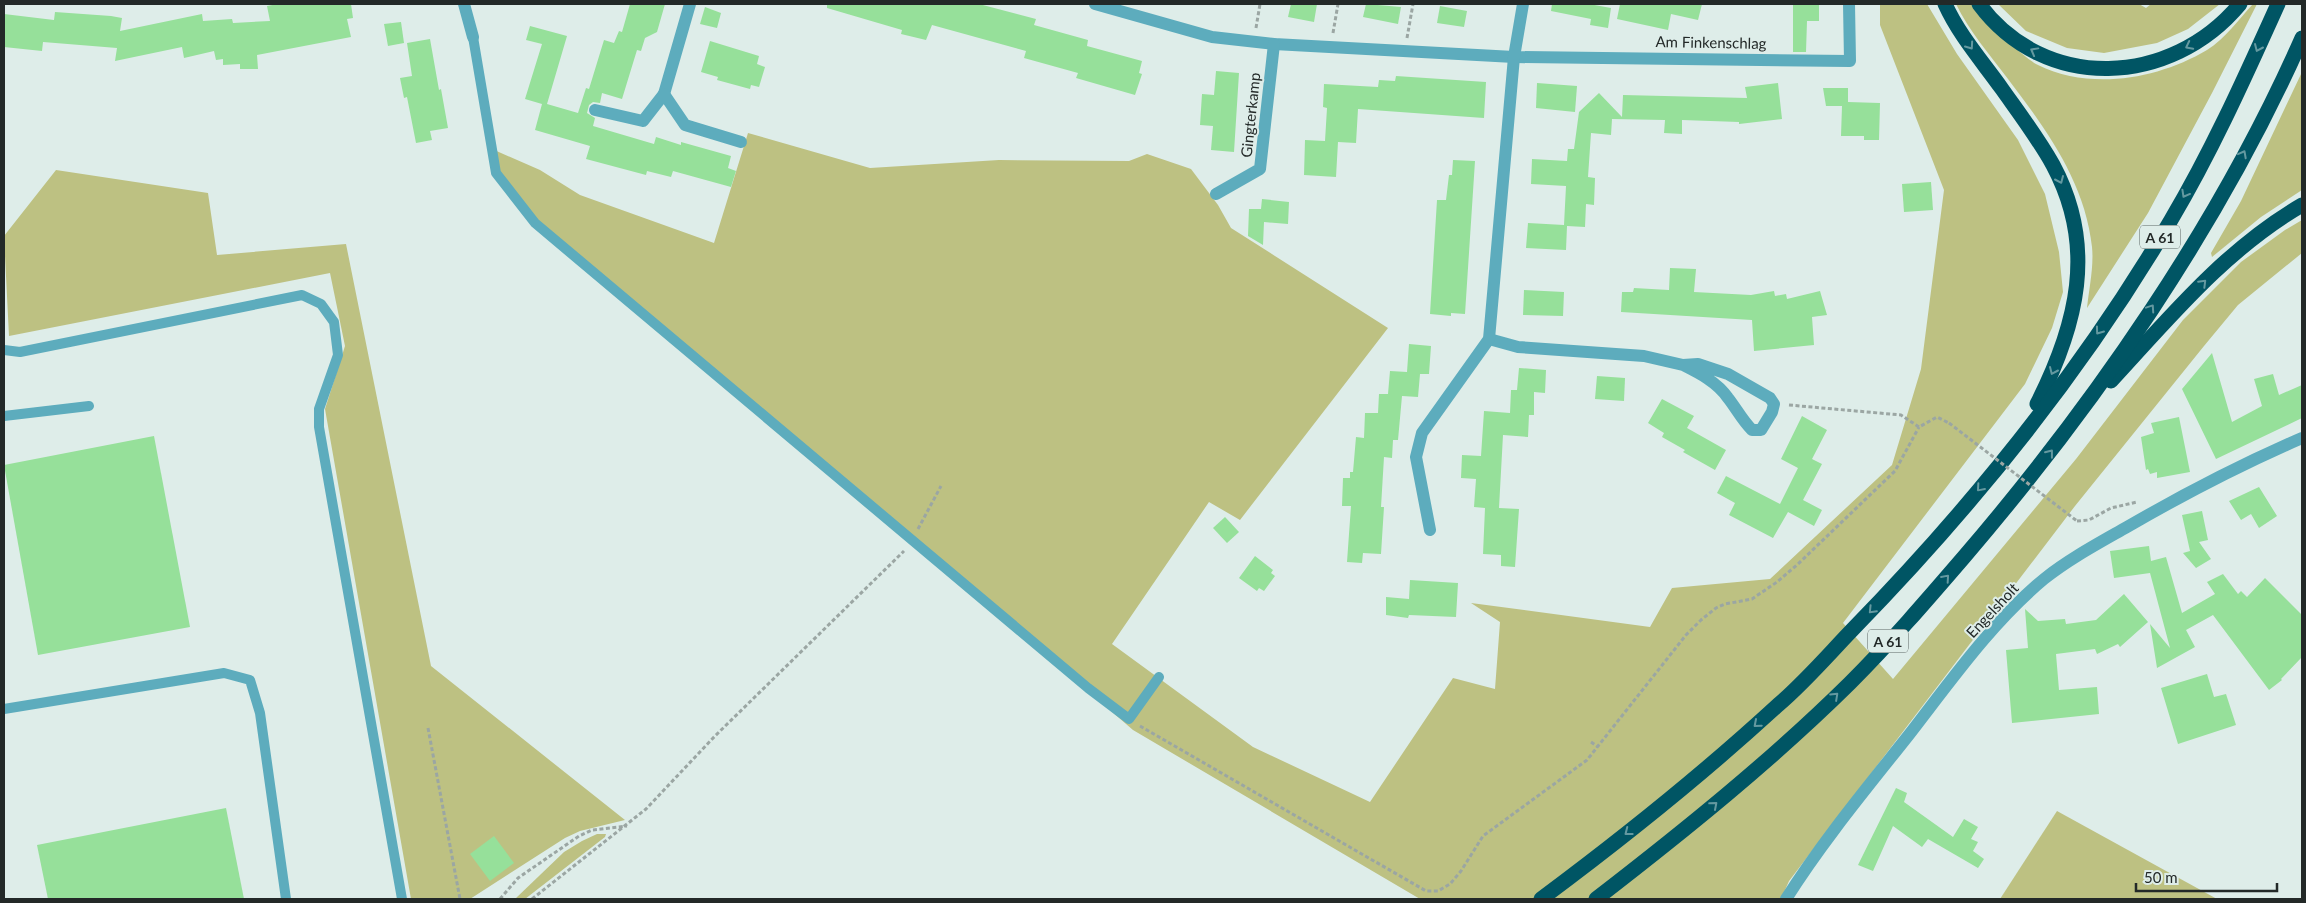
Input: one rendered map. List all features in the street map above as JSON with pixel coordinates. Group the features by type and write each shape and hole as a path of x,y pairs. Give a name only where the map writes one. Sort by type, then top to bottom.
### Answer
{"highway":[{"path":"1945,4 1968,44 2001,87 2053,165 2066,195 2079,247 2076,292 2055,369 2012,451"},
{"path":"1979,4 2008,36 2049,60 2102,69 2127,68 2152,62 2176,53 2198,42 2240,4"},
{"name":"A 61","path":"1541,899 1667,802 1780,704 1899,582 2012,451 2103,325 2170,221 2246,75 2278,4"},
{"name":"A 61","path":"1596,899 1677,837 1775,752 1851,682 2008,506 2075,421 2180,265 2235,170 2302,38"},
{"path":"2075,421 2182,304 2213,273 2266,227 2302,206"}],"street":[{"path":"464,4 473,37"},
{"path":"596,110 643,121 664,94 690,4"},
{"path":"1096,4 1212,37 1274,44 1514,56"},
{"path":"1430,530 1416,457 1422,433 1489,339 1514,56 1523,4"},
{"name":"Am Finkenschlag","path":"1514,56 1850,61 1849,4"},
{"name":"Gingterkamp","path":"1216,194 1260,169 1274,44"},
{"path":"664,94 685,125 741,142"},
{"path":"1489,339 1518,348 1644,356 1683,365 1705,377 1722,390 1752,430 1761,430 1772,412 1774,404 1764,394 1714,368 1698,364 1683,365"},
{"name":"Engelsholt","path":"1786,899 1807,866 1844,818 1941,693 2006,614 2052,574 2094,546 2168,503 2256,458 2302,438"}],"lane":[{"path":"473,37 496,173 535,223 1088,688 1129,719 1159,677"},
{"path":"4,350 20,352 302,295 321,304 334,322 338,355 319,409 320,427 402,899"},
{"path":"4,416 89,406"},
{"path":"4,708 224,673 250,680 260,713 286,899"}],"path":[{"path":"1254,42 1260,4"},
{"path":"1330,47 1338,4"},
{"path":"1405,51 1413,4"},
{"path":"1774,404 1900,415 1919,427"},
{"path":"1129,719 1426,891 1438,891 1450,884 1461,872 1483,836 1575,770 1598,747 1693,627 1716,608 1735,601 1752,599 1798,564 1895,471 1919,427 1937,417 1949,424 2077,521 2089,520 2122,505 2143,500 2168,503"},
{"path":"532,899 627,826 646,809 715,736 894,562 912,540 941,486"},
{"path":"428,728 460,899"},
{"path":"1591,742 1598,747"},
{"path":"500,899 518,878 578,836 592,830 627,826"}],"green space":[{"path":"1880,4 1927,4 1957,54 2018,140 2045,194 2059,252 2063,292 2052,328 2025,384 1843,623 1893,679 2076,459 2183,320 2241,262 2302,220 2302,253 2238,305 2204,346 2075,506 1789,881 1781,899 1420,899 1133,730 913,540 535,223 496,173 492,149 540,170 580,195 714,243 748,133 870,168 999,160 1129,161 1147,154 1191,169 1218,205 1231,228 1388,328 1240,520 1209,502 1112,644 1253,747 1370,802 1453,678 1495,689 1500,622 1471,603 1650,627 1672,588 1770,579 1892,465 1921,369 1944,190 1880,25"},
{"path":"1956,4 1971,4 1994,31 2038,65 2058,73 2080,78 2102,79 2146,74 2188,60 2214,45 2226,35 2253,4 2257,4 2148,213 2087,308 2092,270 2092,247 2088,223 2072,178 2062,157 2036,117 1973,33"},
{"path":"1998,4 2139,4 2146,8 2151,4 2220,4 2188,29 2157,43 2104,53 2067,48 2026,31"},
{"path":"2302,72 2302,190 2261,217 2212,257 2211,253 2241,201"},
{"path":"56,170 208,193 217,255 346,244 431,666 625,820 580,831 565,838 470,899 411,899 325,409 345,346 330,273 9,336 4,236"},
{"path":"2057,811 2217,899 2000,899"},
{"path":"597,834 606,834 605,837 525,899 515,899 564,852"}],"building":[{"path":"278,4 351,4 353,18 347,19 351,37 257,55 258,69 240,69 240,64 223,65 223,59 216,60 214,51 184,58 182,47 115,61 117,48 43,42 42,51 4,47 4,14 54,20 55,12 111,16 122,18 120,31 202,14 203,21 232,19 233,23 270,21 267,6"},
{"path":"630,4 665,4 657,32 645,38 641,51 637,50 622,99 602,93 600,103 593,102 589,105 587,113 595,118 593,126 654,144 656,137 681,145 681,142 731,156 728,168 736,171 731,187 673,171 671,177 647,171 646,175 586,159 590,146 535,130 542,104 525,99 542,44 526,40 530,26 567,36 547,104 578,113 586,88 589,89 604,40 614,43 619,31 622,32"},
{"path":"827,4 979,4 1036,19 1034,25 1088,40 1087,46 1142,61 1139,73 1142,74 1135,95 1076,78 1078,73 1024,58 1026,51 932,25 926,40 901,34 902,30 827,8"},
{"path":"1291,4 1317,4 1314,22 1288,17"},
{"path":"1366,4 1401,7 1398,24 1363,17"},
{"path":"1552,4 1589,4 1611,8 1608,28 1590,25 1591,19 1551,11"},
{"path":"1620,4 1702,4 1698,20 1671,14 1668,30 1617,19"},
{"path":"1793,4 1819,4 1819,21 1807,21 1806,52 1793,52"},
{"path":"1440,6 1467,11 1464,27 1437,23"},
{"path":"705,7 721,13 717,28 700,24"},
{"path":"401,22 404,43 388,46 384,24"},
{"path":"430,39 448,128 430,131 432,140 416,143 407,97 404,98 400,78 412,76 407,43"},
{"path":"710,41 759,56 757,64 765,67 759,87 751,85 750,89 717,80 718,77 701,72"},
{"path":"1216,71 1239,73 1234,152 1211,150 1213,126 1200,125 1202,94 1214,95"},
{"path":"1396,76 1486,82 1484,118 1358,109 1356,143 1338,142 1336,177 1304,175 1305,140 1325,141 1327,108 1323,107 1324,84 1378,87 1379,80 1395,81"},
{"path":"1537,83 1577,86 1575,112 1536,108"},
{"path":"1778,83 1782,119 1739,124 1739,122 1682,120 1682,134 1664,133 1665,120 1612,119 1611,135 1591,133 1588,177 1595,178 1594,205 1586,204 1585,227 1567,226 1566,250 1526,248 1528,223 1564,225 1566,186 1531,184 1532,159 1567,161 1568,149 1574,149 1579,112 1599,93 1622,117 1623,95 1747,98 1745,87"},
{"path":"1823,88 1848,88 1848,102 1880,103 1879,140 1864,140 1864,136 1841,136 1842,106 1826,106"},
{"path":"1453,160 1475,161 1465,314 1451,313 1451,316 1430,314 1437,200 1446,200 1449,175 1452,175"},
{"path":"1931,182 1933,210 1904,212 1902,184"},
{"path":"1262,199 1289,202 1288,224 1264,222 1263,245 1248,236 1249,209 1261,209"},
{"path":"1670,268 1696,269 1694,292 1751,295 1774,291 1775,296 1786,294 1787,299 1820,291 1827,315 1812,317 1814,345 1754,351 1752,320 1621,312 1622,292 1633,292 1634,288 1669,290"},
{"path":"1524,290 1564,292 1563,316 1523,315"},
{"path":"1409,344 1431,346 1429,374 1420,374 1418,397 1402,396 1398,440 1393,440 1392,458 1384,457 1381,507 1384,507 1381,554 1363,553 1362,563 1347,562 1351,506 1342,506 1343,478 1350,478 1350,472 1353,472 1356,437 1364,438 1365,413 1378,413 1379,394 1388,394 1390,371 1407,372"},
{"path":"2212,353 2232,422 2262,406 2254,379 2273,374 2279,395 2302,385 2302,418 2216,459 2182,389"},
{"path":"1519,368 1546,370 1545,393 1534,392 1534,415 1529,415 1528,437 1503,435 1499,508 1519,509 1515,567 1501,566 1501,555 1483,554 1485,508 1474,507 1476,479 1461,478 1462,455 1481,456 1484,411 1510,413 1511,390 1517,390"},
{"path":"1597,376 1625,378 1624,401 1595,399"},
{"path":"1662,399 1694,416 1687,428 1726,450 1715,470 1683,452 1685,450 1662,437 1664,433 1648,423"},
{"path":"1802,416 1827,430 1812,459 1822,464 1803,500 1822,510 1814,526 1788,512 1773,538 1729,515 1735,503 1717,493 1726,476 1780,504 1798,468 1781,459"},
{"path":"2179,417 2190,472 2157,478 2157,472 2150,474 2148,469 2146,470 2141,437 2154,433 2151,423"},
{"path":"154,436 190,627 38,655 4,465"},
{"path":"2259,487 2277,516 2259,528 2251,514 2241,520 2229,501"},
{"path":"2202,511 2208,540 2199,542 2211,559 2196,568 2183,553 2190,551 2182,515"},
{"path":"1225,517 1239,532 1227,543 1213,528"},
{"path":"2149,546 2151,561 2166,557 2182,613 2215,594 2207,582 2223,574 2238,594 2241,591 2247,597 2265,578 2302,615 2302,657 2282,680 2269,690 2213,615 2186,630 2195,647 2157,668 2150,624 2170,648 2150,573 2114,578 2110,551"},
{"path":"1255,556 1273,570 1271,573 1275,576 1264,591 1259,588 1257,591 1239,578"},
{"path":"1410,580 1458,583 1456,617 1409,615 1408,618 1386,615 1386,597 1409,599"},
{"path":"2124,594 2148,622 2120,647 2118,644 2097,654 2095,649 2056,654 2059,690 2097,687 2099,714 2012,723 2006,650 2028,648 2025,609 2038,621 2065,619 2066,624 2096,620"},
{"path":"2207,674 2214,697 2226,694 2236,725 2178,744 2161,688"},
{"path":"1896,788 1907,793 1904,802 1953,837 1964,819 1978,827 1971,839 1978,842 1973,851 1984,859 1978,868 1928,839 1922,847 1893,826 1873,871 1858,865"},
{"path":"226,808 244,899 48,899 37,845"},
{"path":"494,836 514,863 490,881 470,854"}]}
